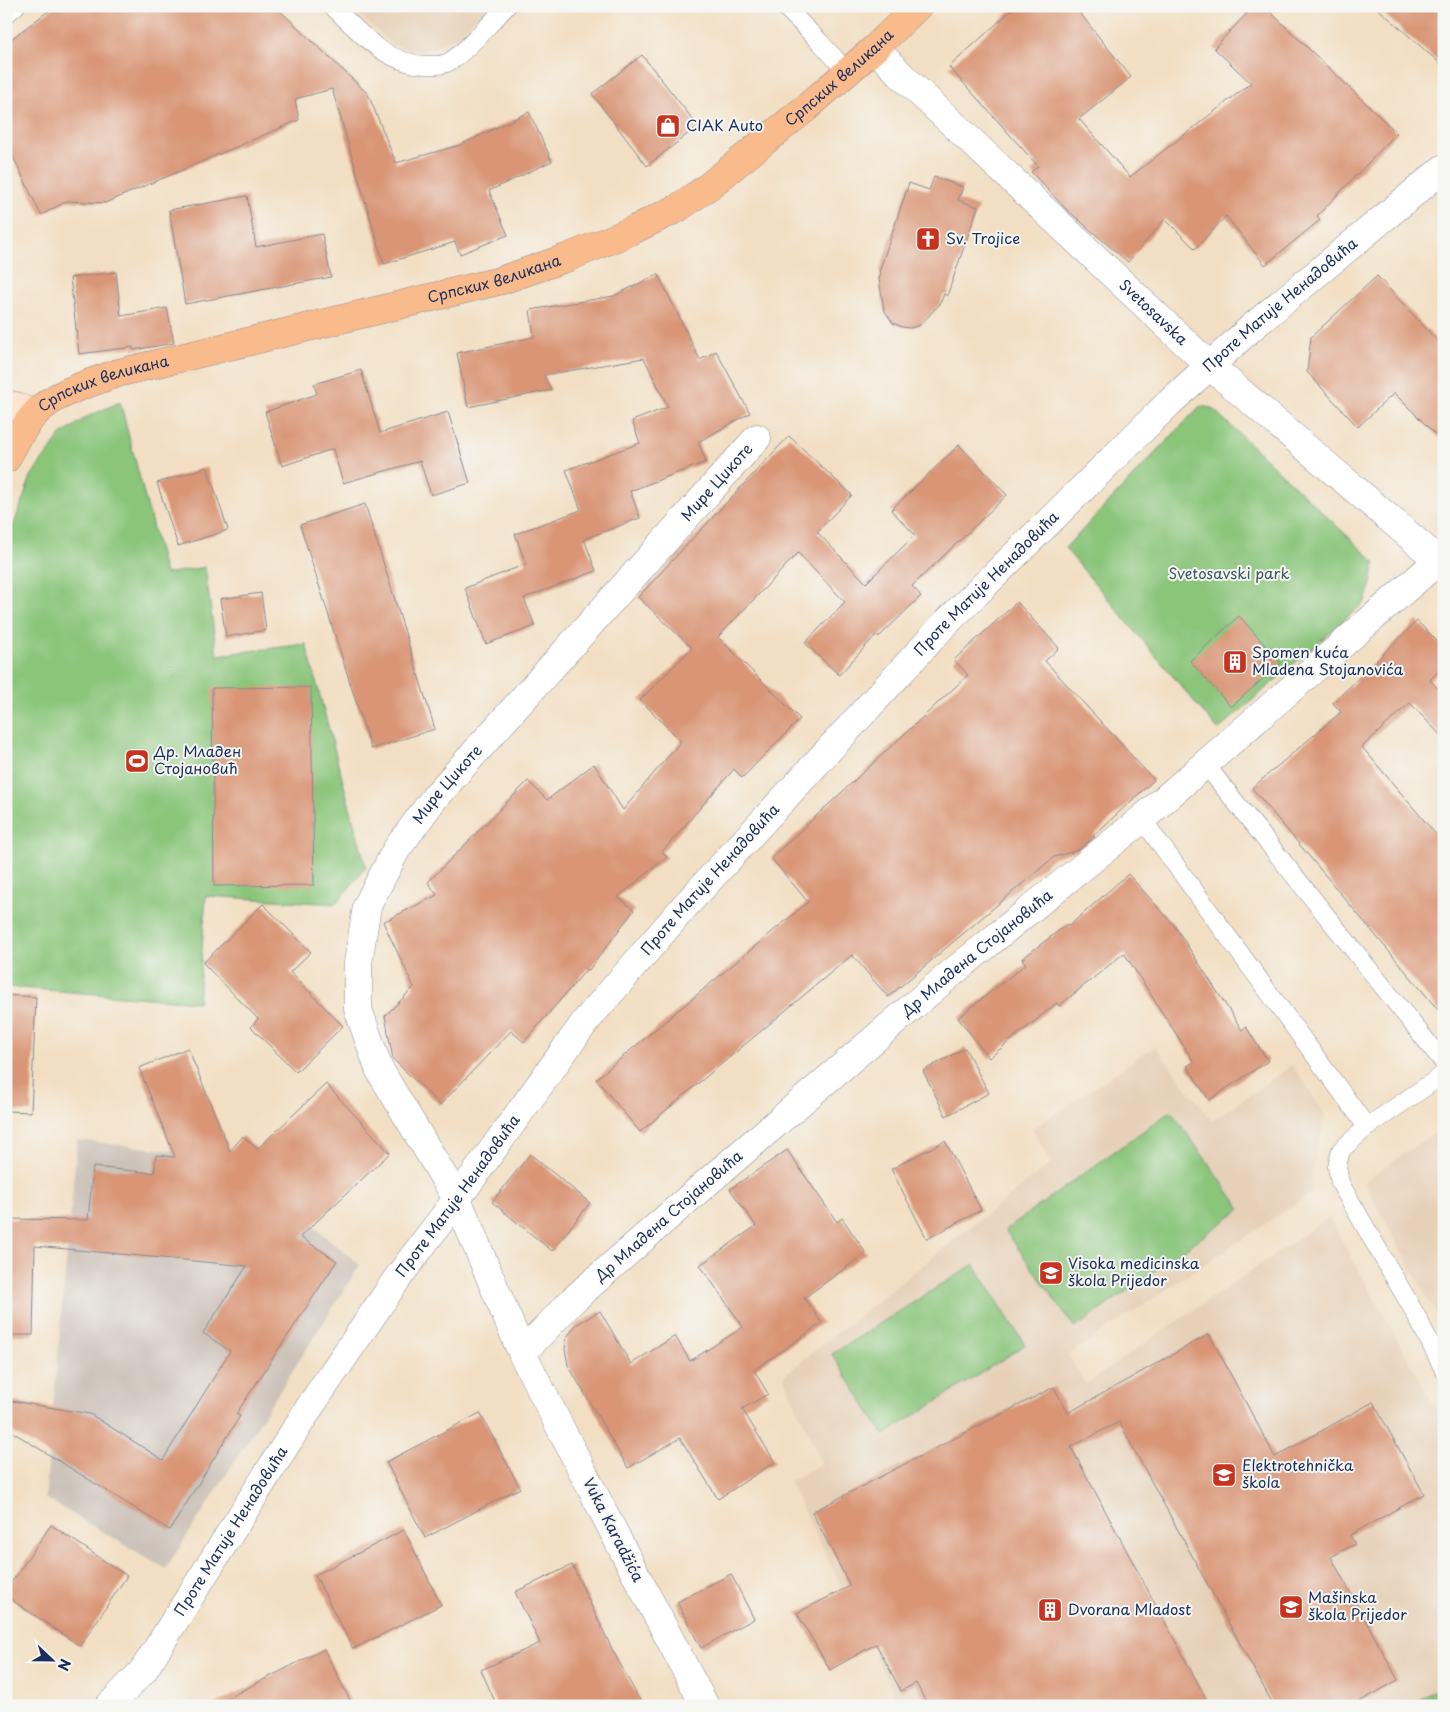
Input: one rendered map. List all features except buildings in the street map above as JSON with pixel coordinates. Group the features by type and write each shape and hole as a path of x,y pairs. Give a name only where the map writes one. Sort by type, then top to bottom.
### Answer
{"main road":[{"name":"Српских великана","path":"6,404 34,414 75,388 118,373 499,281 569,257 622,235 678,208 708,186 806,108 875,48 918,6"},
{"path":"6,459 34,414"}],"street":[{"name":"Svetosavska","path":"875,48 901,75 1210,366 1441,562"},
{"name":"Проте Матије Ненадовића","path":"109,1706 143,1671 311,1405 399,1276 585,1022 685,906 942,627 1169,403 1251,328 1444,168"},
{"name":"Мире Цикоте","path":"522,1353 457,1199 379,1069 358,1009 358,964 367,906 396,850 435,797 757,438"},
{"name":"Др Младена Стојановића","path":"522,1353 573,1300 704,1186 948,976 1142,819 1441,562"},
{"name":"Vuka Karadžića","path":"522,1353 621,1547 706,1706"}],"lane":[{"path":"6,14 16,6"},
{"path":"332,6 387,54 400,61 414,65 448,63 507,6"},
{"path":"784,6 847,72"},
{"path":"1205,764 1444,1063"},
{"path":"1142,819 1367,1127"},
{"path":"1444,1074 1367,1127 1341,1150 1336,1167 1340,1183 1416,1316 1444,1370"}],"shaded area":[{"path":"350,6 488,6 461,34 432,49 416,52 392,44"},
{"path":"1155,1046 1212,1121 1292,1065 1326,1116 1310,1183 1313,1192 1068,1355 1086,1384 1329,1217 1444,1423 1444,1685 1408,1706 900,1706 789,1481 822,1464 783,1376 1050,1164 1033,1129"},
{"path":"1444,1126 1444,1329 1364,1182"},
{"path":"77,1140 201,1154 279,1198 360,1265 166,1569 45,1498"}],"green space":[{"path":"120,402 165,574 205,567 217,655 306,644 366,867 336,904 206,896 198,1002 6,987 6,610 10,536 31,476 61,435 87,417"},
{"name":"Svetosavski park","path":"1200,406 1212,408 1375,562 1365,602 1218,730 1065,548"},
{"path":"1171,1111 1241,1209 1075,1328 1005,1230"},
{"path":"974,1264 1025,1345 884,1435 832,1354"},
{"path":"1444,1685 1444,1706 1408,1706"}],"place":[{"name":"CIAK Auto","path":"668,126"},
{"name":"Sv. Trojice","path":"928,239"},
{"name":"Spomen kuća Mladena Stojanovića","path":"1235,662"},
{"name":"Др. Младен Стојановић","path":"137,761"},
{"name":"Visoka medicinska škola Prijedor","path":"1051,1273"},
{"name":"Elektrotehnička škola","path":"1224,1475"},
{"name":"Mašinska škola Prijedor","path":"1291,1607"},
{"name":"Dvorana Mladost","path":"1050,1610"}]}
